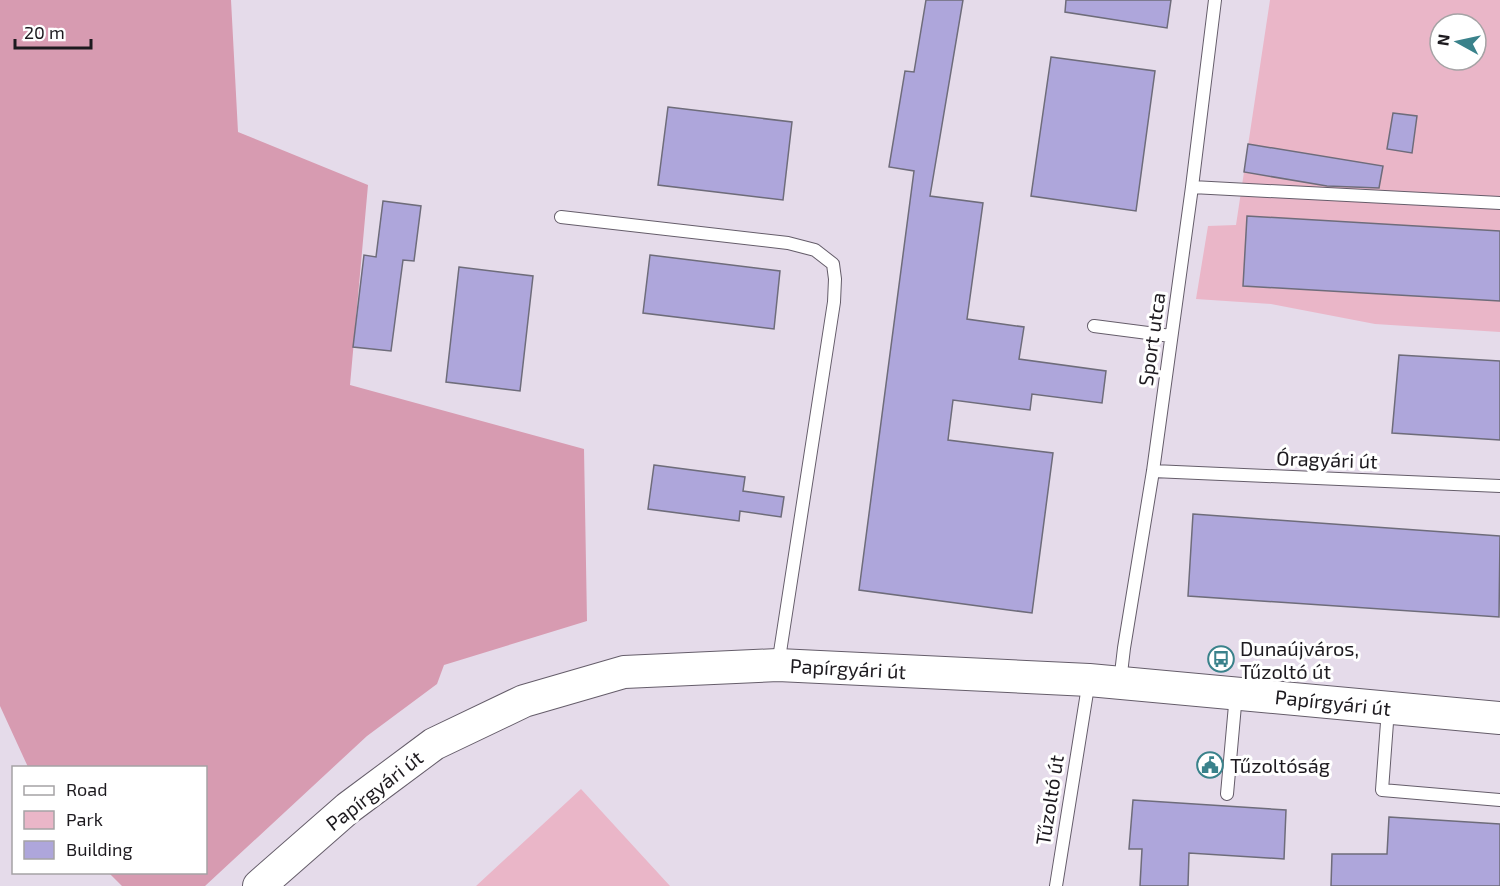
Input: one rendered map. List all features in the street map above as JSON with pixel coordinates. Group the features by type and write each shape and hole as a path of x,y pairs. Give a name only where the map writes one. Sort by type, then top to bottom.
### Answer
{"street":[{"name":"Papírgyári út","path":"259,886 348,808 434,744 524,701 624,672 778,665 1089,680 1500,718"}],"lane":[{"name":"Sport utca","path":"1120,682 1153,471 1215,0"},
{"path":"1192,187 1500,203"},
{"path":"561,217 788,243 815,250 833,264 834,302 778,665"},
{"path":"1094,326 1171,336"},
{"name":"Óragyári út","path":"1153,471 1500,486"},
{"name":"Tűzoltó út","path":"1056,886 1089,680"},
{"path":"1227,794 1236,693"},
{"path":"1388,708 1382,790 1500,800"}],"green space":[{"path":"1270,0 1500,0 1500,332 1375,324 1271,304 1196,299 1208,226 1236,225"},
{"path":"581,789 670,886 476,886"}],"shaded area":[{"path":"0,0 231,0 238,132 368,185 350,385 584,449 587,621 444,665 437,684 367,736 205,886 122,886 110,874 207,874 207,766 28,766 0,706"}],"building":[{"path":"926,0 963,0 930,196 983,203 967,319 1024,327 1019,359 1106,371 1102,403 1032,394 1030,410 953,400 948,440 1053,453 1032,613 859,590 914,171 889,167 905,71 914,72"},
{"path":"1066,0 1171,0 1167,28 1065,12"},
{"path":"1051,57 1155,71 1136,211 1031,196"},
{"path":"668,107 792,122 783,200 658,185"},
{"path":"1393,113 1417,116 1412,153 1387,149"},
{"path":"1248,144 1383,166 1379,188 1327,186 1244,172"},
{"path":"383,201 421,206 414,261 403,260 391,351 353,347 364,255 376,257"},
{"path":"1247,216 1500,231 1500,301 1243,286"},
{"path":"650,255 780,271 774,329 643,313"},
{"path":"459,267 533,276 520,391 446,382"},
{"path":"1399,355 1500,361 1500,440 1392,433"},
{"path":"654,465 745,477 743,491 784,497 781,517 740,511 739,521 648,509"},
{"path":"1193,514 1500,536 1499,617 1188,596"},
{"path":"1133,800 1286,810 1284,859 1189,853 1188,886 1140,886 1142,849 1129,849"},
{"path":"1389,817 1500,824 1500,886 1331,886 1332,854 1387,854"}],"place":[{"name":"Dunaújváros, Tűzoltó út","path":"1221,659"},
{"name":"Tűzoltóság","path":"1210,765"}]}
